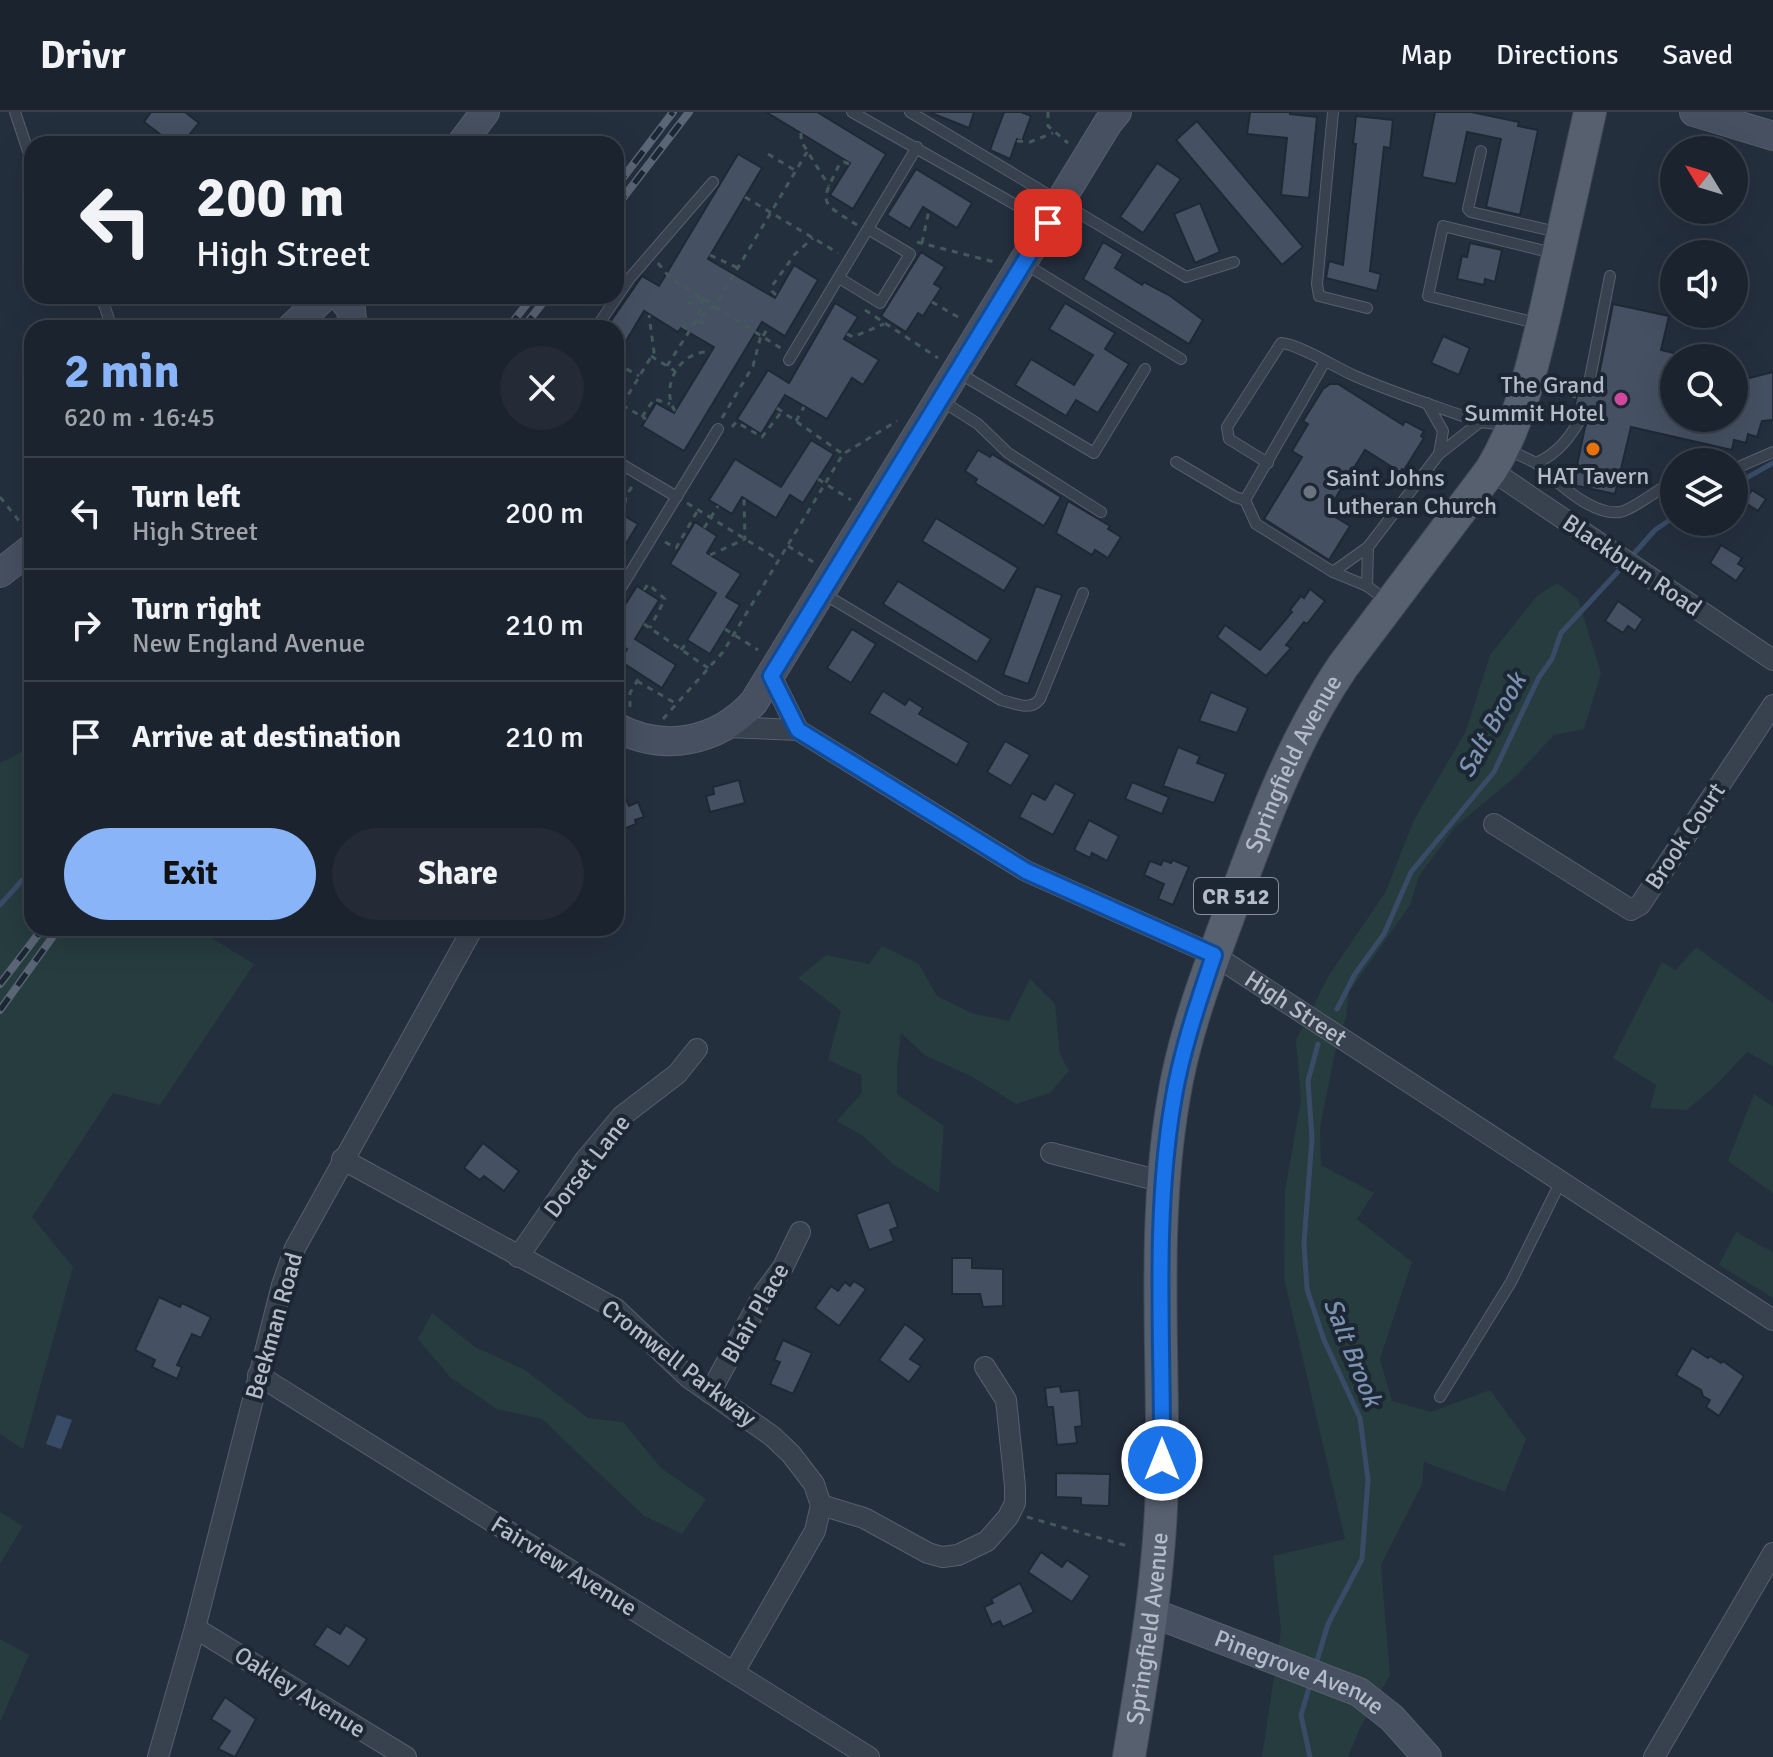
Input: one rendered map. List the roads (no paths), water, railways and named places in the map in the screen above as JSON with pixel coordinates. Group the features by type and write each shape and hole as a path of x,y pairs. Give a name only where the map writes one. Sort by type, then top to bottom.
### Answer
{"main road":[{"name":"Springfield Avenue","path":"1129,1757 1153,1613 1162,1485 1164,1182 1173,1101 1192,1021 1214,955 1300,737 1379,595 1503,448 1527,385 1590,112"}],"street":[{"path":"467,136 485,112"},
{"name":"High Street","path":"624,722 644,739 668,742 698,738 726,727 754,702 766,664 828,584 957,372 1010,263 1054,213 1117,112"},
{"path":"1694,112 1773,135"},
{"path":"1740,112 1773,135"},
{"path":"300,320 316,304"},
{"name":"Blackburn Road","path":"1503,448 1625,562 1773,660"},
{"path":"0,573 24,542"},
{"path":"766,664 798,730"},
{"name":"Brook Court","path":"1494,824 1631,910 1640,905 1773,705"},
{"name":"High Street","path":"726,727 798,730 1026,871 1214,955 1773,1320"},
{"name":"Beekman Road","path":"158,1757 195,1628 282,1285 295,1248 468,936"},
{"name":"Dorset Lane","path":"518,1257 585,1160 622,1116 677,1074 697,1049"},
{"path":"1051,1153 1164,1182"},
{"name":"Cromwell Parkway","path":"342,1159 616,1309 689,1378 772,1436 791,1454 814,1484 821,1505"},
{"name":"Blair Place","path":"710,1393 800,1232"},
{"path":"734,1672 801,1558 815,1531 821,1505 864,1518 928,1553 942,1557 958,1555 987,1541 999,1530 1015,1503 1015,1486 1006,1400 985,1367"},
{"name":"Fairview Avenue","path":"258,1375 869,1757"},
{"path":"1654,1757 1773,1553"},
{"name":"Pinegrove Avenue","path":"1153,1613 1359,1692 1392,1718 1427,1757"},
{"name":"Oakley Avenue","path":"195,1628 406,1757"}],"lane":[{"path":"15,112 24,139"},
{"path":"852,112 917,147 1186,277 1234,262"},
{"path":"910,112 1054,213"},
{"path":"1333,112 1317,284 1319,296 1367,308"},
{"path":"790,357 917,147"},
{"path":"1481,151 1468,209 1561,244"},
{"path":"624,286 713,182"},
{"path":"1542,324 1428,296 1443,226 1561,244"},
{"path":"839,278 880,303 910,254 868,229"},
{"path":"1010,263 1181,359"},
{"path":"1589,383 1610,276"},
{"path":"1268,463 1229,439 1227,427 1281,343 1289,343 1324,363 1388,390 1480,422 1503,448 1536,463 1568,492 1600,509 1621,512 1660,488"},
{"path":"1245,500 1324,363"},
{"path":"957,372 1094,453 1145,369"},
{"path":"940,400 978,424 1008,453 1101,512"},
{"path":"1427,403 1443,431 1439,454"},
{"path":"1536,463 1549,458 1562,446 1582,416"},
{"path":"1333,572 1368,547 1439,454 1480,422"},
{"path":"624,583 718,429"},
{"path":"1748,463 1773,452"},
{"path":"1176,462 1245,500 1256,524 1333,572 1379,595"},
{"path":"624,466 677,497"},
{"path":"1368,547 1379,595"},
{"path":"828,584 1001,700 1029,707 1036,705 1040,699 1083,593"},
{"path":"1440,1397 1511,1282 1561,1181"}],"water":[{"path":"57,1415 72,1420 61,1449 46,1444"}],"waterway":[{"name":"Salt Brook","path":"1748,477 1773,463"},
{"name":"Salt Brook","path":"1631,557 1660,527"},
{"name":"Salt Brook","path":"1337,1009 1355,974 1384,934 1411,872 1494,772 1539,677 1552,659 1561,633 1625,564"},
{"path":"0,905 24,878"},
{"name":"Salt Brook","path":"1316,1664 1328,1624 1362,1559 1368,1480 1360,1418 1324,1340 1307,1289 1304,1243 1312,1138 1308,1081 1318,1044"},
{"name":"Salt Brook","path":"1310,1757 1301,1715 1311,1681"}],"railway":[{"path":"624,176 673,112"},
{"path":"624,197 689,112"},
{"path":"514,320 527,304"},
{"path":"529,320 542,304"},
{"path":"0,984 37,936"},
{"path":"0,1010 53,936"}],"place":[{"name":"The Grand Summit Hotel","path":"1621,399"},
{"name":"HAT Tavern","path":"1593,449"},
{"name":"Saint Johns Lutheran Church","path":"1310,492"}]}
